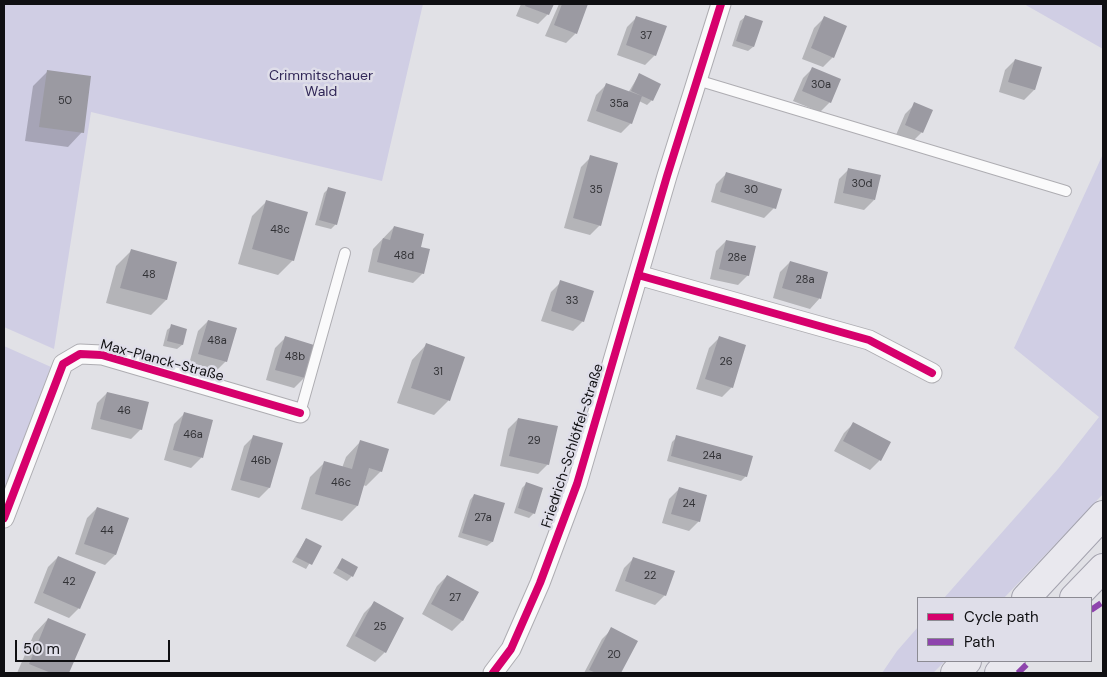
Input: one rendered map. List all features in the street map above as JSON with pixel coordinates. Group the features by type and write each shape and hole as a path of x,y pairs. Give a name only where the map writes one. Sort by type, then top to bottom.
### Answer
{"main road":[{"path":"1027,597 1103,515"},
{"path":"1075,597 1101,573"},
{"path":"955,673 966,662"},
{"path":"999,673 1010,662"}],"street":[{"name":"Friedrich-Schlöffel-Straße","path":"493,673 511,649 540,583 574,493 697,80 722,4"},
{"path":"638,275 870,340 932,373"},
{"name":"Max-Planck-Straße","path":"4,518 63,364 80,354 102,355 300,413"}],"lane":[{"path":"697,80 1066,191"},
{"path":"300,413 345,253"}],"green space":[{"name":"Crimmitschauer Wald","path":"4,4 423,4 382,181 91,112 54,349 4,327"},
{"path":"1024,4 1103,4 1103,49"},
{"path":"1103,154 1103,494 1005,597 945,597 1058,469 1099,417 1014,348"},
{"path":"4,346 51,367 4,495"},
{"path":"917,628 917,662 944,662 933,673 882,673 897,651"}],"building":[{"path":"526,4 554,4 549,15 525,6"},
{"path":"562,4 588,4 577,34 554,25"},
{"path":"745,15 763,21 754,47 736,41"},
{"path":"636,16 667,26 656,56 626,45"},
{"path":"824,16 847,26 834,58 811,48"},
{"path":"1015,59 1042,67 1035,90 1008,82"},
{"path":"812,67 841,79 831,103 802,91"},
{"path":"47,70 91,76 84,133 39,127"},
{"path":"639,73 661,84 653,101 631,91"},
{"path":"606,83 642,96 632,124 596,111"},
{"path":"914,102 933,110 923,133 905,125"},
{"path":"590,155 618,163 601,226 573,218"},
{"path":"848,168 881,175 875,200 843,193"},
{"path":"726,172 782,189 776,209 720,192"},
{"path":"328,187 346,192 337,225 319,220"},
{"path":"266,200 308,212 294,261 252,249"},
{"path":"394,226 424,234 421,247 430,249 424,274 377,262 383,238 390,240"},
{"path":"726,240 756,246 749,276 719,269"},
{"path":"131,249 177,262 167,300 120,288"},
{"path":"790,261 828,272 821,299 782,288"},
{"path":"560,280 594,291 584,322 551,311"},
{"path":"208,320 237,328 227,362 198,354"},
{"path":"171,324 187,329 183,345 167,341"},
{"path":"285,336 314,345 305,378 275,370"},
{"path":"719,336 746,345 733,388 705,379"},
{"path":"426,343 465,357 450,401 411,388"},
{"path":"107,392 149,402 142,430 100,419"},
{"path":"184,412 213,420 203,458 173,450"},
{"path":"518,418 558,426 549,465 509,456"},
{"path":"853,422 891,442 881,461 843,441"},
{"path":"253,435 283,443 270,488 240,480"},
{"path":"676,435 753,456 747,477 671,456"},
{"path":"360,440 389,449 382,472 369,468 358,506 315,494 324,461 352,469"},
{"path":"526,482 543,488 535,514 518,508"},
{"path":"679,487 707,495 700,522 671,514"},
{"path":"474,494 505,503 493,542 462,533"},
{"path":"97,507 129,518 116,555 84,544"},
{"path":"306,538 322,546 312,565 296,557"},
{"path":"58,556 96,572 80,609 43,593"},
{"path":"633,557 675,571 666,596 625,581"},
{"path":"342,558 358,567 353,577 337,568"},
{"path":"447,575 479,592 463,621 431,604"},
{"path":"374,601 404,618 386,653 355,636"},
{"path":"48,618 86,634 69,673 51,673 29,664"},
{"path":"611,627 638,641 621,673 596,673 589,670"}],"marked path":[{"path":"1092,609 1103,602"},
{"path":"1018,673 1029,662"}],"cycle path":[{"path":"493,673 511,649 540,583 577,484 667,176 721,4"},
{"path":"638,275 869,340 932,373"},
{"path":"4,518 63,364 80,354 102,355 300,413"}]}
